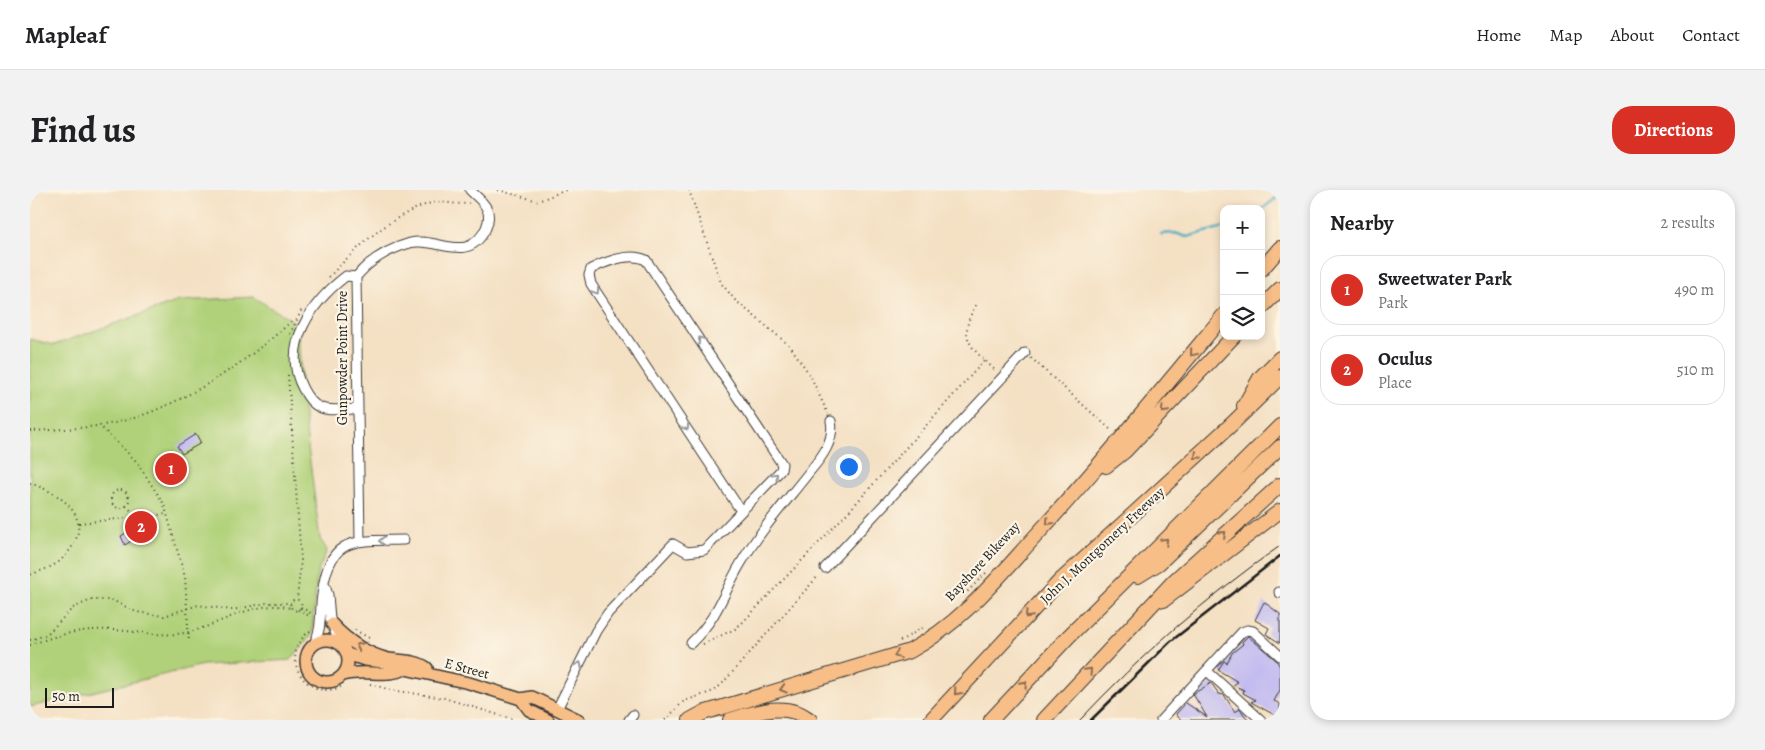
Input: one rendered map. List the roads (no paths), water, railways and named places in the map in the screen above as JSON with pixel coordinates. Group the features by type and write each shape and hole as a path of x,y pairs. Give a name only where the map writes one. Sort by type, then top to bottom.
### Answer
{"highway":[{"path":"1265,265 1280,248"},
{"path":"1265,304 1280,289"},
{"path":"690,720 702,713 873,663 910,650 931,639 958,619 978,600 1082,486 1220,320"},
{"path":"1082,486 1125,451 1230,340"},
{"path":"1233,423 1260,378 1280,358"},
{"name":"John J. Montgomery Freeway","path":"931,720 1060,582 1233,423 1280,377"},
{"path":"991,720 1068,637 1280,426"},
{"path":"1118,588 1159,563 1280,447"},
{"path":"1044,720 1180,574 1280,484"},
{"path":"1139,618 1280,511"},
{"path":"730,720 762,710 775,709 788,710 810,720"}],"main road":[{"path":"332,624 350,641 367,650 389,659 424,666 436,676"},
{"path":"327,640 344,649 348,665 346,679 324,682 310,674 306,666 306,656 314,644 327,640"},
{"name":"E Street","path":"344,649 365,660 393,663 405,669 521,699 532,697 579,720"},
{"name":"E Street","path":"346,679 364,671 395,674 405,669"},
{"name":"E Street","path":"521,699 529,710 548,720"}],"street":[{"name":"Gunpowder Point Drive","path":"360,541 356,409 356,277 367,264 412,242 451,248 472,244 480,238 489,216 487,206 470,190"},
{"path":"557,708 596,631 608,613 674,544 687,552 704,550 780,470 782,464 646,260 637,256 627,257 591,269 589,275 591,284 741,511"},
{"path":"356,277 346,276 311,311 298,336 295,351 298,378 316,406 325,409 356,409"},
{"path":"826,568 1025,353"},
{"path":"694,645 718,612 740,565 762,530 824,454 833,430 831,421"},
{"path":"314,644 320,633 322,593 325,586 327,566 336,552 351,543 360,541 404,540"},
{"path":"325,586 332,624 344,649"},
{"path":"1165,719 1247,630 1253,631 1280,656"},
{"path":"1208,671 1261,720"}],"waterway":[{"path":"1265,207 1280,195"},
{"path":"1161,234 1175,233 1187,237 1220,228"}],"tram line":[{"path":"1080,720 1151,650 1201,606 1280,546"}],"railway":[{"path":"1091,720 1170,642 1280,556"}],"place":[{"name":"Sweetwater Park","path":"171,469"},
{"name":"Oculus","path":"141,527"}]}
